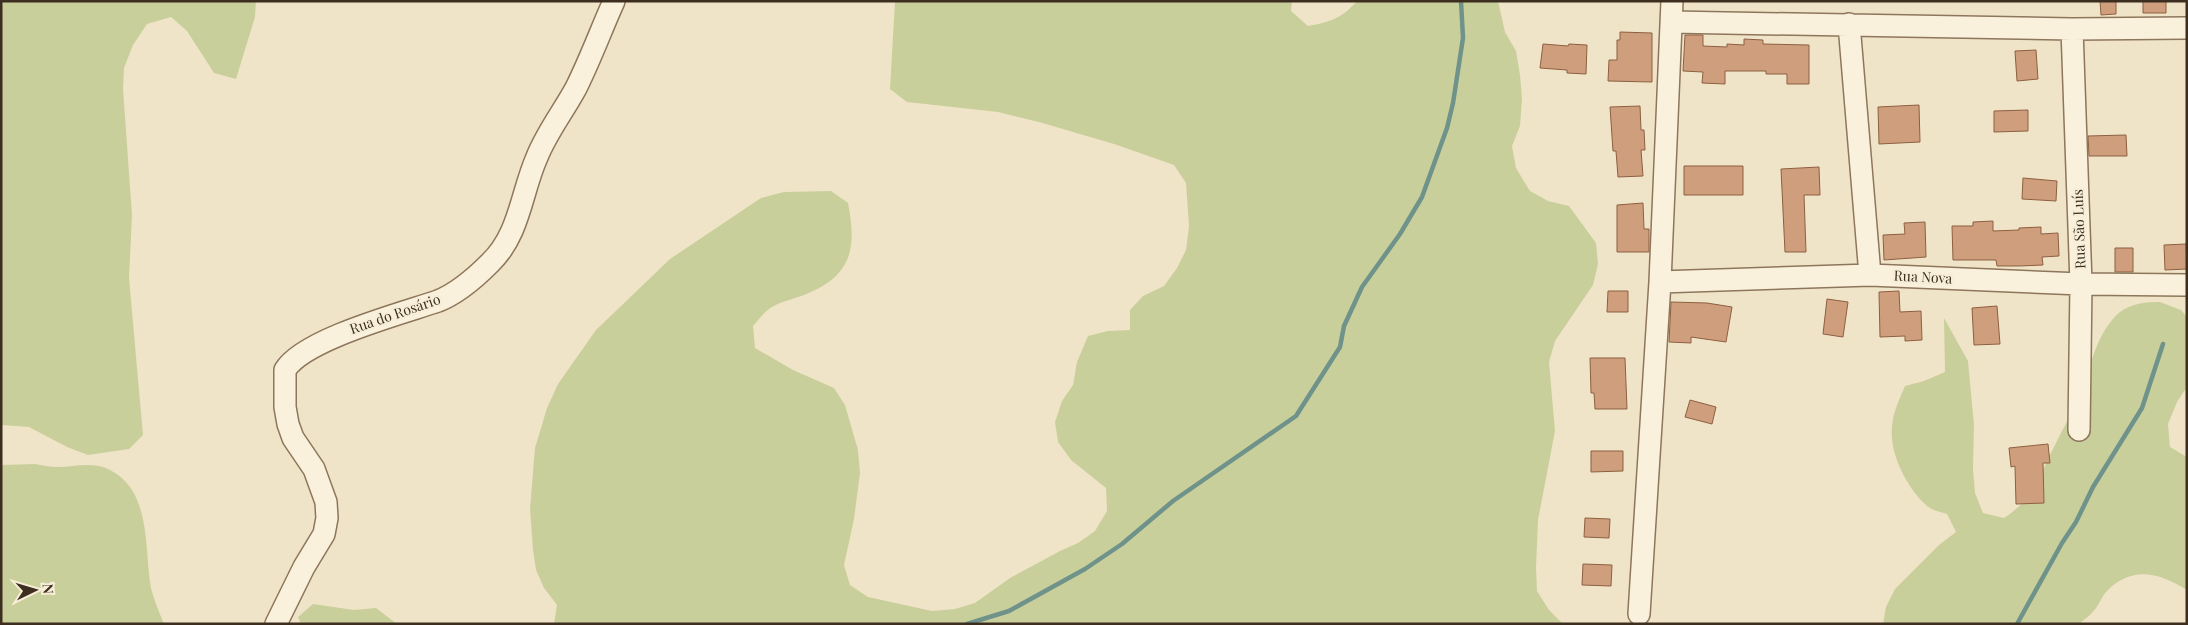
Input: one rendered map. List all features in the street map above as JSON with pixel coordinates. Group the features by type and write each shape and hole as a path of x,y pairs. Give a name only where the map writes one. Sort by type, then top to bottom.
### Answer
{"street":[{"name":"Rua do Rosário","path":"276,624 304,567 324,534 327,518 326,502 314,469 293,438 288,424 285,407 285,370 288,364 345,331 449,296 490,264 510,236 536,159 547,133 576,87 614,1"},
{"path":"1639,614 1660,282 1672,1"},
{"path":"1670,22 2187,28"},
{"path":"1849,24 1870,275"},
{"name":"Rua São Luís","path":"2072,28 2081,284 2080,430"},
{"name":"Rua Nova","path":"1660,282 1870,275 2081,284 2187,285"}],"green space":[{"path":"1,1 256,1 255,17 236,79 214,73 187,31 171,17 147,24 133,45 124,68 123,89 132,215 129,278 143,435 129,449 88,455 67,447 29,427 1,425"},
{"path":"895,1 1292,1 1291,11 1308,26 1335,19 1346,12 1357,1 1498,1 1505,32 1516,51 1520,75 1522,99 1520,126 1512,146 1516,168 1530,191 1548,201 1569,206 1596,243 1598,264 1593,285 1555,341 1549,362 1555,431 1538,520 1537,591 1549,610 1563,624 554,624 557,605 544,588 536,570 530,509 535,448 547,408 558,384 596,330 670,259 761,198 784,192 831,191 848,203 852,232 849,256 844,266 836,276 825,284 769,309 753,326 755,348 793,370 834,388 845,405 858,450 860,473 854,519 844,565 850,585 868,597 932,611 955,609 975,603 1010,578 1078,543 1095,531 1107,511 1106,488 1071,460 1058,442 1055,422 1062,401 1073,385 1077,362 1088,336 1108,331 1130,330 1130,310 1143,296 1164,286 1177,268 1186,250 1189,226 1186,183 1174,165 1114,144 1039,122 998,112 907,102 890,89"},
{"path":"2160,302 2181,310 2187,317 2187,387 2177,402 2168,424 2170,447 2187,457 2187,590 2167,579 2156,576 2146,574 2126,577 2107,591 2094,610 2079,624 1883,624 1886,607 1895,589 1939,545 1956,532 1947,514 1928,507 1912,489 1900,469 1893,447 1892,436 1894,416 1905,386 1924,381 1945,372 1944,318 1968,361 1974,425 1973,469 1975,493 1983,513 2004,518 2024,501 2036,485 2073,411 2096,348 2112,319 2120,312 2134,305"},
{"path":"35,464 57,467 84,465 104,467 124,480 140,506 144,522 151,588 164,624 1,624 1,465"},
{"path":"313,604 354,610 376,608 397,624 301,624 298,617"}],"building":[{"path":"2100,1 2116,1 2116,14 2101,15"},
{"path":"2143,1 2166,1 2166,13 2143,13"},
{"path":"1620,32 1652,33 1652,82 1608,81 1609,60 1617,60 1617,40 1620,40"},
{"path":"1685,35 1703,35 1703,46 1727,47 1727,44 1744,45 1744,39 1763,40 1763,44 1809,45 1809,84 1787,84 1787,74 1766,74 1766,71 1725,71 1725,84 1702,83 1703,72 1683,71"},
{"path":"1543,44 1587,45 1586,74 1567,73 1567,70 1540,68"},
{"path":"2036,50 2038,79 2017,81 2015,51"},
{"path":"1919,105 1920,142 1879,144 1878,107"},
{"path":"1640,106 1641,130 1644,130 1645,150 1641,150 1643,176 1618,177 1616,151 1613,151 1610,107"},
{"path":"2028,110 2028,131 1994,132 1994,111"},
{"path":"2126,135 2127,156 2089,156 2088,136"},
{"path":"1684,166 1743,166 1743,195 1684,195"},
{"path":"1819,167 1820,195 1804,195 1806,252 1785,252 1781,169"},
{"path":"2023,178 2057,181 2056,201 2022,199"},
{"path":"1643,203 1644,229 1649,229 1649,252 1617,252 1617,205"},
{"path":"1993,221 1993,231 2041,227 2041,234 2058,233 2059,256 2042,257 2043,265 2020,266 1997,266 1996,260 1953,260 1952,226 1973,226 1973,222"},
{"path":"1925,222 1926,257 1884,260 1883,235 1905,234 1904,223"},
{"path":"2186,244 2187,269 2165,270 2164,245"},
{"path":"2115,248 2133,248 2133,272 2115,272"},
{"path":"1608,291 1628,291 1628,312 1607,312"},
{"path":"1899,291 1900,312 1921,311 1922,340 1905,341 1905,336 1880,337 1879,292"},
{"path":"1827,299 1848,302 1843,337 1823,334"},
{"path":"1671,302 1707,303 1732,307 1726,342 1691,337 1691,343 1669,342"},
{"path":"1997,306 2000,344 1974,345 1972,308"},
{"path":"1590,358 1625,358 1627,409 1595,409 1594,393 1591,393"},
{"path":"1690,400 1716,407 1712,424 1685,417"},
{"path":"2048,444 2050,463 2043,463 2044,503 2016,504 2015,466 2011,467 2009,448"},
{"path":"1591,451 1623,451 1623,471 1591,472"},
{"path":"1585,518 1610,519 1609,538 1584,537"},
{"path":"1583,564 1612,565 1611,586 1582,585"}],"waterway":[{"path":"967,624 1009,611 1085,569 1122,544 1173,501 1296,416 1340,347 1344,326 1362,287 1400,234 1422,197 1447,128 1453,103 1463,38 1461,1"},
{"path":"2017,624 2062,543 2076,522 2093,487 2142,408 2163,344"}]}
